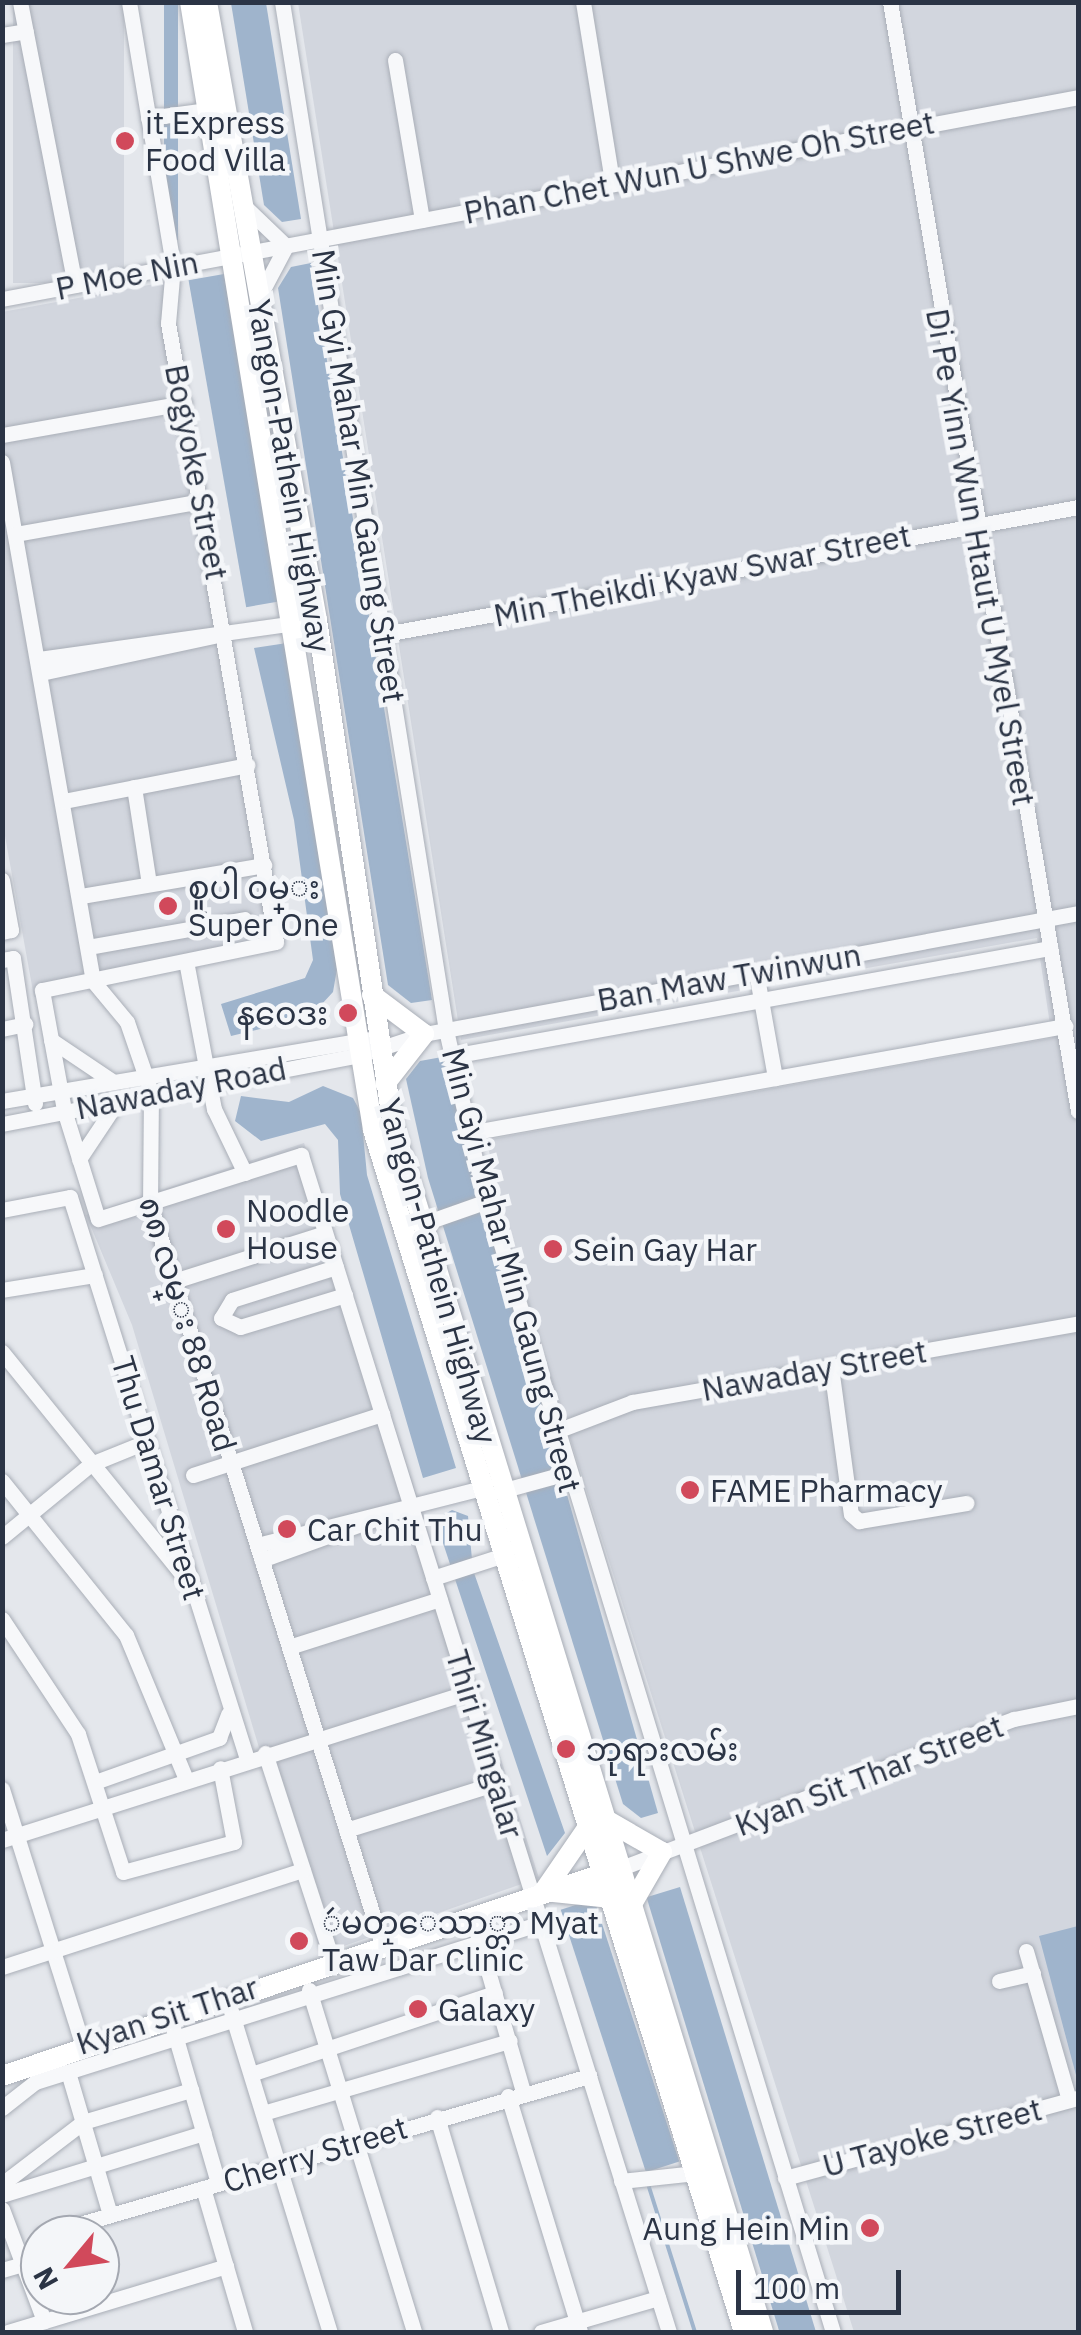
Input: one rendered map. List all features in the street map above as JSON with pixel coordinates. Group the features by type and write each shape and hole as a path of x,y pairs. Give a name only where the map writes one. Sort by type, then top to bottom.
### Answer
{"main road":[{"name":"Yangon-Pathein Highway","path":"190,2 230,256 307,622 359,1045 388,1192 478,1488 598,1824"},
{"name":"Yangon-Pathein Highway","path":"207,2 252,252 307,622 386,1084 511,1489 612,1871 632,1904 763,2332"},
{"path":"372,996 424,1034 386,1084"},
{"path":"538,1893 598,1824 672,1849 632,1904"},
{"name":"Yangon-Pathein Highway","path":"612,1871 609,1898 744,2332"},
{"name":"Kyan Sit Thar","path":"2,2076 82,2042 612,1871"},
{"path":"538,1893 609,1898"}],"street":[{"path":"20,2 74,285"},
{"name":"Bogyoke Street","path":"129,2 155,117 172,266 168,323 228,632 276,942 186,961"},
{"name":"Min Gyi Mahar Min Gaung Street","path":"282,2 386,634 446,1030 484,1202 554,1432 672,1849 785,2178 833,2332"},
{"path":"583,2 612,182"},
{"name":"Di Pe Yinn Wun Htaut U Myel Street","path":"890,2 973,525 1078,1112"},
{"path":"2,35 26,31"},
{"path":"394,60 422,220"},
{"name":"Phan Chet Wun U Shwe Oh Street","path":"286,246 1078,97"},
{"path":"155,117 205,110"},
{"path":"242,204 286,246 258,297"},
{"name":"P Moe Nin","path":"2,299 286,246"},
{"path":"2,436 184,403"},
{"name":"၈၈ လမ္း 88 Road","path":"2,462 94,981 128,1022 152,1092 150,1204 382,1948"},
{"path":"16,534 202,501"},
{"name":"Min Theikdi Kyaw Swar Street","path":"386,634 1078,507"},
{"path":"40,666 307,622"},
{"path":"64,801 248,765"},
{"path":"134,787 149,884"},
{"path":"81,896 264,865"},
{"path":"2,880 11,930 2,932"},
{"name":"Ban Maw Twinwun","path":"379,1044 1078,913"},
{"path":"88,947 245,920"},
{"path":"452,1056 1050,948"},
{"path":"8,959 25,1024 38,1116"},
{"path":"186,961 207,1082 245,1173 98,1219 64,1110 42,990 94,981 186,961"},
{"path":"756,972 776,1078"},
{"path":"2,1029 25,1024"},
{"path":"469,1134 1064,1026"},
{"path":"50,1040 112,1081"},
{"path":"359,1045 379,1044"},
{"name":"Nawaday Road","path":"2,1101 204,1064 359,1045"},
{"name":"Nawaday Road","path":"2,1124 207,1082 359,1045"},
{"path":"79,1159 119,1099"},
{"name":"Thiri Mingalar","path":"245,1173 301,1155 497,1783 538,1893 541,1923 669,2332"},
{"name":"Thu Damar Street","path":"2,1210 70,1197 247,1759"},
{"path":"428,1220 484,1202"},
{"path":"174,1281 325,1233"},
{"path":"336,1266 232,1300 221,1318 240,1327 344,1295"},
{"path":"2,1290 95,1274"},
{"name":"Nawaday Street","path":"554,1432 632,1402 1078,1323"},
{"path":"2,1352 194,1589"},
{"path":"831,1366 851,1514 859,1522 967,1503"},
{"path":"193,1474 382,1414"},
{"path":"2,1537 91,1464 148,1441"},
{"path":"511,1489 563,1474"},
{"path":"2,1481 126,1635 186,1779"},
{"path":"259,1552 478,1488"},
{"path":"433,1578 501,1556"},
{"path":"289,1648 440,1599"},
{"path":"2,1619 52,1682 96,1782 127,1874 234,1842 220,1768"},
{"path":"10,1838 317,1736 468,1692"},
{"path":"96,1782 178,1758 226,1734 228,1696"},
{"name":"Kyan Sit Thar Street","path":"612,1871 1014,1719 1078,1706"},
{"path":"266,1753 333,1962"},
{"path":"346,1830 497,1783"},
{"path":"2,1789 10,1838 54,1952 82,2042"},
{"path":"2,1967 303,1870"},
{"path":"472,1916 510,2041 516,2094 578,2327"},
{"path":"2,2108 68,2072 541,1923"},
{"path":"1026,1951 1074,2099"},
{"path":"304,1972 414,2332"},
{"path":"999,1982 1033,1973"},
{"path":"251,2074 495,1993"},
{"path":"226,1996 330,2332"},
{"path":"168,2014 204,2134 226,2266 245,2332"},
{"path":"263,2113 510,2041"},
{"path":"68,2072 110,2215"},
{"name":"Cherry Street","path":"110,2215 355,2140 588,2076"},
{"path":"2,2184 83,2122 191,2090"},
{"name":"U Tayoke Street","path":"785,2178 1074,2099"},
{"path":"436,2117 501,2332"},
{"path":"2,2195 204,2134"},
{"path":"621,2180 696,2173"},
{"path":"2,2209 20,2239"},
{"path":"8,2332 226,2266"},
{"path":"541,2332 578,2327 658,2298"},
{"path":"42,2315 44,2321"}],"shaded area":[{"path":"13,3 124,3 124,283 13,283"},
{"path":"298,3 1078,3 1078,2332 854,2332 534,1325 486,1140 1052,1038 1037,938 461,1040"},
{"path":"165,282 282,948 34,997 3,825 2,312"},
{"path":"304,1143 539,1878 321,1954 132,1325 86,1215"}],"water":[{"path":"164,3 178,3 178,240 164,240"},
{"path":"231,3 266,3 301,219 282,222 264,205"},
{"path":"311,263 432,1000 411,1003 388,985 278,288 291,267"},
{"path":"224,274 282,601 246,607 189,280"},
{"path":"287,643 337,969 333,992 310,1017 231,1036 221,1004 305,978 313,960 294,820 254,648"},
{"path":"442,1057 658,1813 641,1818 623,1804 428,1178 406,1079 420,1061"},
{"path":"323,1086 353,1098 361,1113 367,1175 456,1468 423,1478 340,1194 338,1140 325,1124 261,1141 235,1121 241,1096 289,1102"},
{"path":"452,1510 468,1516 473,1570 565,1833 547,1856 442,1540 440,1517"},
{"path":"680,1887 816,2332 779,2332 647,1897"},
{"path":"594,1899 679,2161 646,2172 561,1910"},
{"path":"1078,1926 1078,2075 1076,2075 1039,1936"}],"waterway":[{"path":"648,2184 695,2332"}],"place":[{"name":"it Express Food Villa","path":"125,141"},
{"name":"စူပါ ၀မ္း Super One","path":"168,906"},
{"name":"နဝေဒး","path":"348,1013"},
{"name":"Noodle House","path":"226,1229"},
{"name":"Sein Gay Har","path":"553,1249"},
{"name":"FAME Pharmacy","path":"690,1490"},
{"name":"Car Chit Thu","path":"287,1529"},
{"name":"ဘုရားလမ်း","path":"566,1749"},
{"name":"ဴမတ္ေသာ္တာ Myat Taw Dar Clinic","path":"299,1941"},
{"name":"Galaxy","path":"418,2009"},
{"name":"Aung Hein Min","path":"870,2228"}]}
